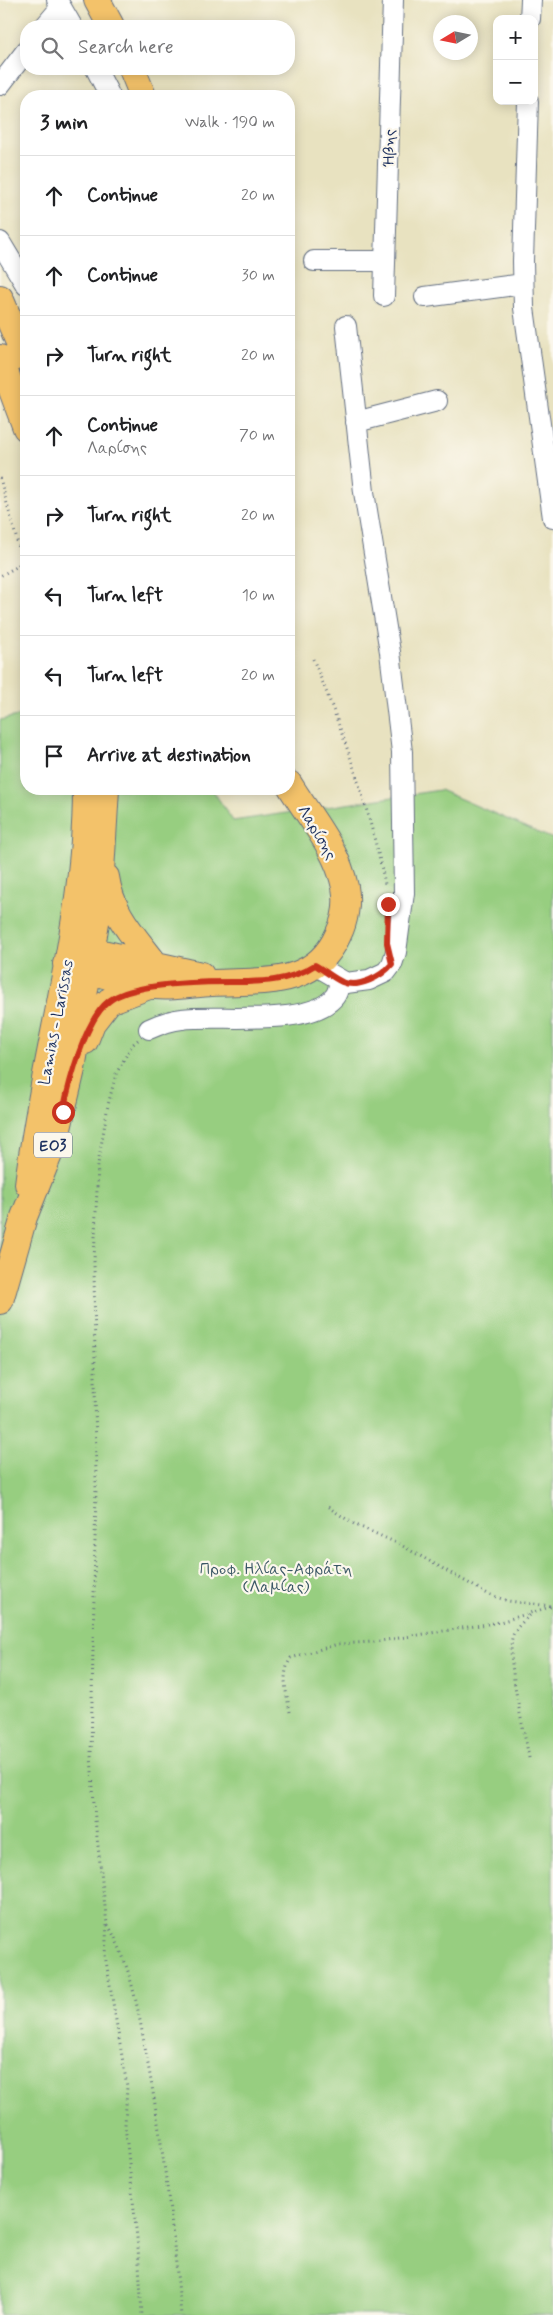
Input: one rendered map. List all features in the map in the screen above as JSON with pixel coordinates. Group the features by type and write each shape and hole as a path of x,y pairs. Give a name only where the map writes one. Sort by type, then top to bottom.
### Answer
{"main road":[{"path":"97,0 108,20"},
{"path":"134,75 141,90"},
{"path":"0,298 20,345"},
{"path":"0,358 20,412"},
{"name":"Λαρίσης","path":"79,958 152,975 231,982 259,982 285,978 298,975 315,965 326,955 342,926 346,899 345,888 331,849 295,793"},
{"path":"72,1069 86,795"},
{"path":"106,795 103,854 106,882 115,910 152,975"},
{"path":"79,958 103,854"},
{"name":"Lamias - Larissas","path":"24,1217 34,1132 79,958"},
{"name":"ΕΟ3","path":"72,1069 92,1023 103,1007 115,997 152,975"},
{"name":"Lamias - Larissas","path":"0,1301 24,1217 56,1136 72,1069"}],"street":[{"name":"Ήβης","path":"384,296 393,0"},
{"path":"530,15 531,0"},
{"path":"49,20 59,4 68,20"},
{"path":"0,85 20,59"},
{"path":"99,75 107,90"},
{"path":"528,105 524,308 553,518"},
{"path":"0,242 20,275"},
{"path":"314,261 385,261"},
{"path":"425,297 523,284"},
{"path":"315,965 346,983 369,980 386,972 392,964 399,935 404,893 402,752 390,652 369,530 346,326"},
{"path":"356,422 437,401"},
{"path":"149,1029 165,1022 181,1019 290,1016 310,1011 326,1004 336,995 340,981"}],"path":[{"path":"0,478 20,552"},
{"path":"0,576 18,566 20,562"},
{"path":"312,659 355,775 371,828 385,888"},
{"path":"142,2315 138,2246 125,2125 127,2086 105,1955 107,1924 95,1820 91,1755 96,1488 96,1210 98,1164 108,1105 116,1074 132,1045 149,1029"},
{"path":"328,1507 354,1524 399,1544 488,1594 508,1601 553,1606"},
{"path":"290,1712 284,1681 285,1667 290,1658 338,1644 374,1642 500,1622 553,1606"},
{"path":"529,1758 514,1678 511,1648 512,1637 516,1628 532,1613"},
{"path":"107,1924 116,1937 124,1960 142,2029 168,2182 182,2315"}],"green space":[{"name":"Προφ. Ηλίας-Αφράτη (Λαμίας)","path":"20,715 20,795 216,795 233,821 440,790 553,839 553,2315 0,2315 0,720"}],"route":[{"path":"63,1112 72,1069 92,1023 103,1007 115,997 139,991 149,986 259,982 285,978 298,975 315,965 346,983 369,980 386,972 392,964 387,943 388,904"}]}
